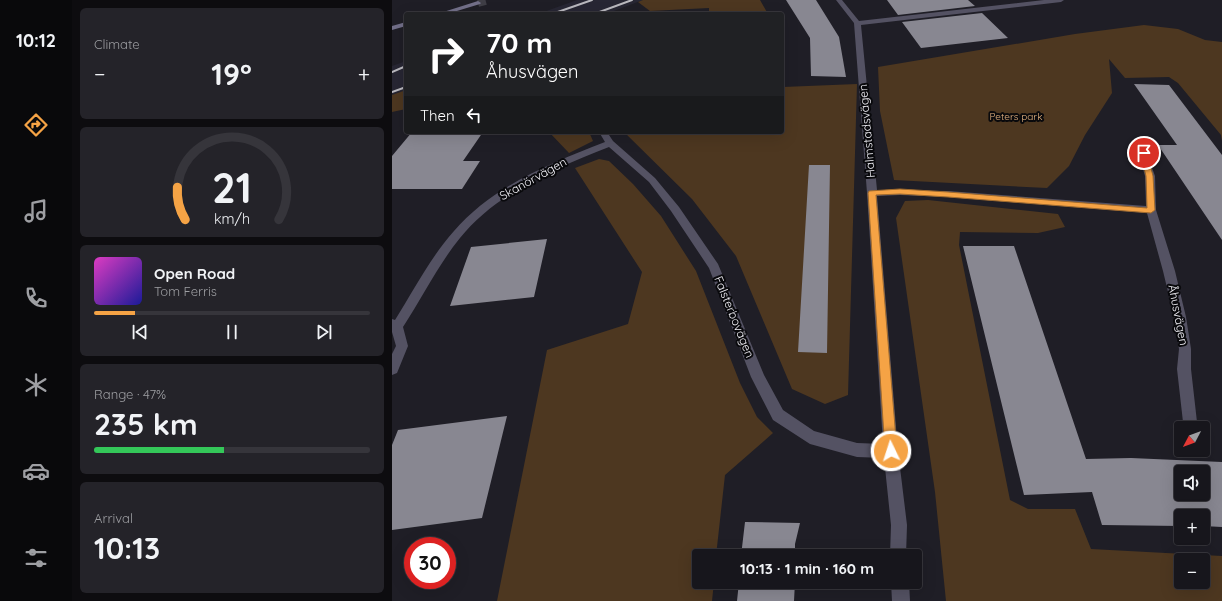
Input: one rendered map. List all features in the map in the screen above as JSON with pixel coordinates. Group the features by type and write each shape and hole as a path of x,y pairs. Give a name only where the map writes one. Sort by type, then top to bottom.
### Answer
{"street":[{"path":"839,0 857,23 1061,0"},
{"path":"988,0 997,7"},
{"path":"447,12 478,3"},
{"name":"Halmstadsvägen","path":"857,23 872,193 891,451 899,525 898,549"},
{"path":"392,28 404,25"},
{"name":"Falsterbovägen","path":"604,134 610,143 652,180 675,209 714,267 758,377 778,415 810,437 857,450 891,451"},
{"name":"Skanörvägen","path":"392,369 402,346 394,325 413,303 445,250 467,222 505,192 560,163 610,143"},
{"name":"Åhusvägen","path":"1144,153 1150,176 1151,210 1180,317 1185,349 1184,369 1190,421"},
{"path":"872,193 932,193 1151,210"},
{"path":"900,589 901,601"}],"shaded area":[{"path":"577,0 643,0 611,12 544,12"},
{"path":"404,62 404,91 392,95 392,66"}],"green space":[{"path":"643,0 760,0 767,12 709,12 709,8 650,11 638,2"},
{"name":"Peters park","path":"1144,25 1178,29 1205,40 1222,42 1222,141 1221,135 1178,83 1169,77 1125,78 1109,59 1112,93 1085,135 1069,166 1047,188 894,180 880,111 878,67 1075,34"},
{"path":"857,84 848,395 825,404 792,389 736,256 692,199 626,134 784,134 784,87"},
{"path":"404,91 404,109 392,112 392,95"},
{"path":"551,134 590,134 593,141 569,153"},
{"path":"599,159 609,161 633,184 661,216 696,271 740,383 757,417 773,433 725,475 717,549 692,549 692,589 713,589 712,601 497,601 547,350 628,324 642,272 575,168"},
{"path":"928,200 1058,214 1065,227 1038,233 960,232 959,245 1010,500 1028,509 1075,509 1091,549 1174,553 1174,589 1210,589 1210,555 1222,556 1222,601 946,601 935,492 896,218 905,201"}],"building":[{"path":"786,0 816,0 839,37 846,77 811,76 810,38"},
{"path":"887,0 968,0 975,6 898,15"},
{"path":"982,13 1008,38 921,48 902,22"},
{"path":"1134,84 1169,85 1222,155 1222,240 1158,145 1177,145"},
{"path":"410,134 482,134 463,161 480,161 462,189 392,189 392,156"},
{"path":"809,165 830,165 827,353 798,352"},
{"path":"547,239 534,297 450,306 471,247"},
{"path":"963,246 1014,246 1086,459 1131,458 1222,462 1222,527 1210,526 1210,509 1174,509 1174,526 1102,525 1092,492 1024,495"},
{"path":"507,416 482,518 392,530 392,445 398,430"},
{"path":"745,522 800,523 795,549 742,549"},
{"path":"738,589 795,589 794,601 737,601"}],"tunnel":[{"path":"478,3 489,0"}],"railway":[{"path":"558,12 592,0"},
{"path":"599,12 632,0"},
{"path":"392,72 404,67"},
{"path":"392,92 404,88"}],"route":[{"path":"891,451 872,193 900,192 948,194 1151,210 1150,176 1144,153"}]}
